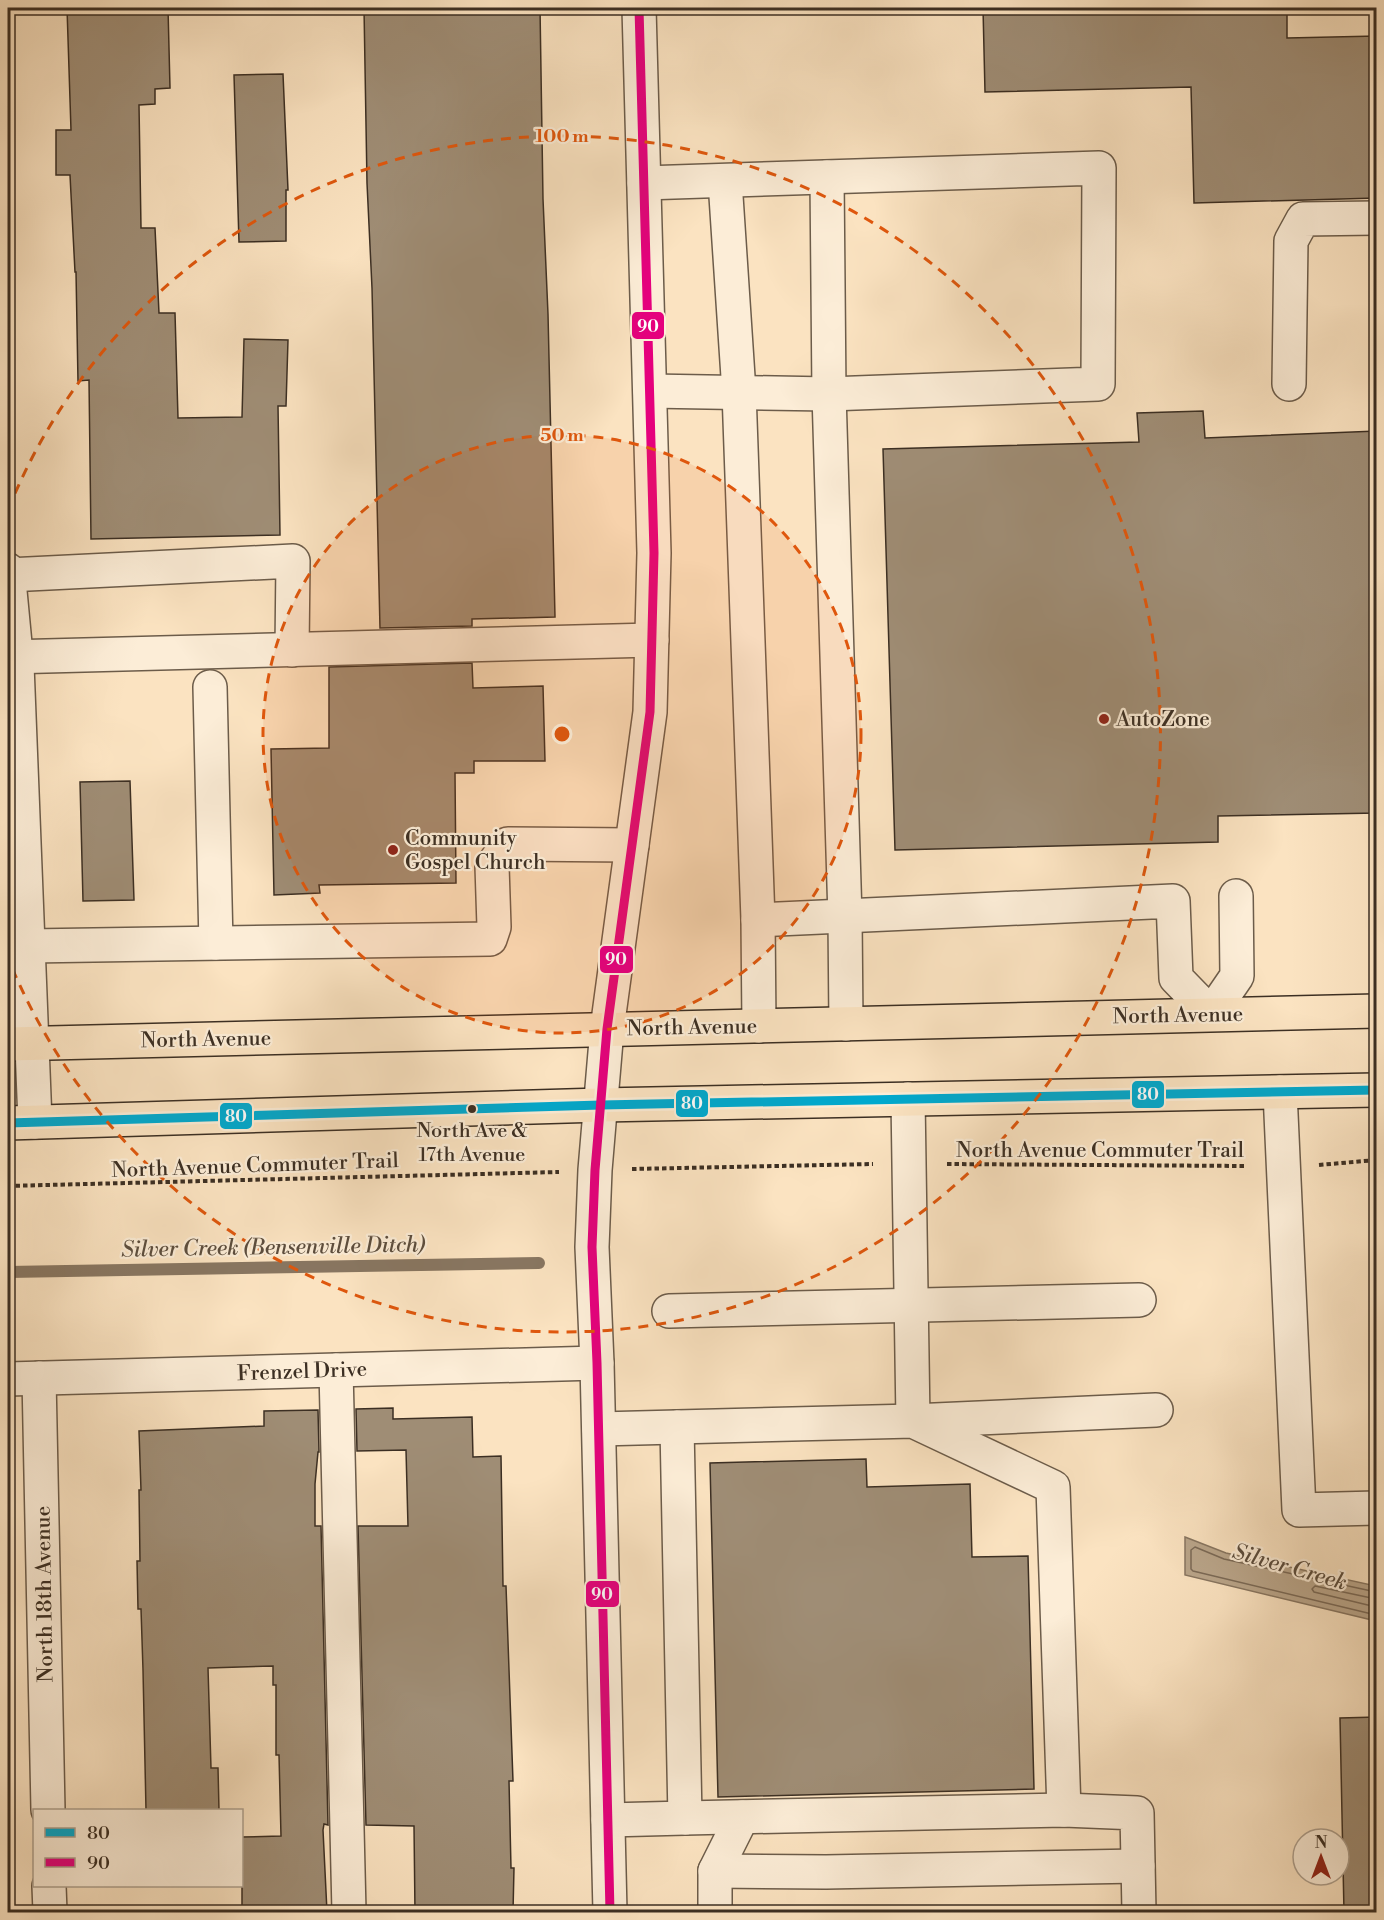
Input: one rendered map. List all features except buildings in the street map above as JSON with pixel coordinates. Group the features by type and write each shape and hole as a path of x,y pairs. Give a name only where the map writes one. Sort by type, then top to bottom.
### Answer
{"main road":[{"name":"North Avenue","path":"20,1044 1377,1011"},
{"path":"21,1122 601,1105 1377,1090"}],"street":[{"path":"610,1912 599,1429 592,1247 595,1170 607,1029 650,712 654,553 639,8"},
{"path":"644,183 1100,168 1098,384 829,394 650,391"},
{"path":"827,177 829,394 845,917 846,1023"},
{"path":"725,181 739,392 758,920 759,1026"},
{"path":"1289,384 1291,240 1303,219 1377,218"},
{"path":"8,575 293,561 292,650"},
{"path":"8,570 29,946 20,1044 21,1122"},
{"path":"12,657 652,640"},
{"path":"210,687 216,943"},
{"path":"29,946 490,939 494,927 492,866 508,844 632,845"},
{"path":"758,920 1173,901 1176,978 1210,1014 1237,976 1236,896"},
{"path":"1280,1092 1299,1510 1377,1508"},
{"path":"908,1099 913,1421"},
{"path":"669,1311 1139,1300"},
{"name":"Frenzel Drive","path":"23,1379 597,1363"},
{"path":"336,1370 349,1912"},
{"name":"North 18th Avenue","path":"23,1379 48,1809"},
{"path":"599,1429 913,1421 1156,1410"},
{"path":"913,1421 1053,1487 1064,1810"},
{"path":"677,1427 685,1818"},
{"path":"608,1820 1064,1810 1137,1813 1139,1912"},
{"path":"715,1912 715,1871 742,1817"},
{"path":"715,1871 826,1872 1138,1866"},
{"path":"49,1887 50,1912"}],"path":[{"path":"1315,1165 1377,1160"},
{"path":"636,1169 877,1164"},
{"name":"North Avenue Commuter Trail","path":"940,1164 1247,1166"},
{"name":"North Avenue Commuter Trail","path":"8,1186 540,1172"}],"water":[{"path":"1185,1537 1226,1553 1376,1586 1376,1621 1185,1575"}],"waterway":[{"name":"Silver Creek (Bensenville Ditch)","path":"8,1272 539,1263"}],"transit line":[{"name":"90","path":"610,1912 597,1363 592,1247 595,1170 607,1029 650,712 654,553 639,8"},
{"name":"80","path":"8,1123 601,1105 1376,1090"}],"place":[{"name":"AutoZone","path":"1104,719"},
{"name":"Community Gospel Church","path":"393,850"},
{"name":"North Ave & 17th Avenue","path":"472,1109"}],"water label":[{"name":"Silver Creek","path":"1290,1566"}]}
